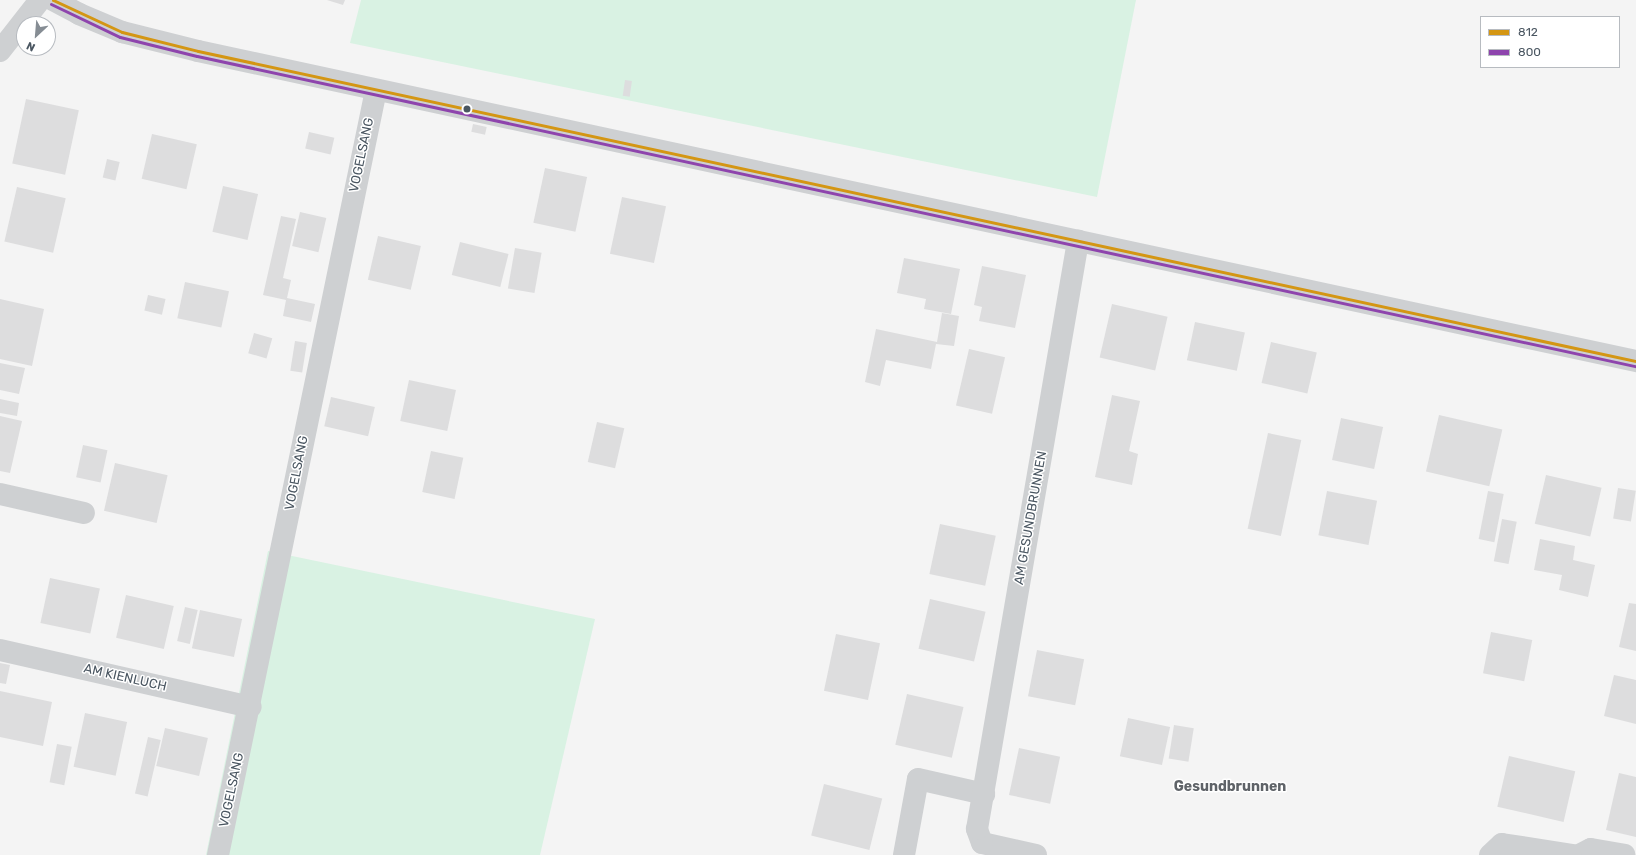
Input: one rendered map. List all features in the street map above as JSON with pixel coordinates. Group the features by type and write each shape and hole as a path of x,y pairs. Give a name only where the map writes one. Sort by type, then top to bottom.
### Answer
{"street":[{"path":"0,51 40,0"},
{"path":"52,0 79,14 122,32 198,51 1636,361"},
{"name":"VOGELSANG","path":"218,855 251,707 376,90"},
{"name":"AM GESUNDBRUNNEN","path":"1036,855 980,849 977,829 1078,241"},
{"path":"0,494 84,513"},
{"name":"AM KIENLUCH","path":"0,650 251,707"},
{"path":"904,855 918,780 984,794"},
{"path":"1490,855 1502,844 1573,855"},
{"path":"1579,855 1591,848 1624,855"}],"green space":[{"path":"361,0 1136,0 1097,197 350,43"},
{"path":"268,551 595,619 540,855 206,855"}],"building":[{"path":"327,0 345,0 343,5"},
{"path":"625,80 632,81 630,97 623,96"},
{"path":"26,99 79,110 65,175 12,164"},
{"path":"473,124 487,127 485,135 471,132"},
{"path":"309,132 334,138 331,154 305,149"},
{"path":"152,134 197,144 186,189 142,179"},
{"path":"107,159 120,162 115,180 103,178"},
{"path":"545,168 587,177 575,232 533,223"},
{"path":"223,186 258,194 248,240 212,232"},
{"path":"17,187 66,198 53,253 4,242"},
{"path":"622,197 666,206 654,263 610,254"},
{"path":"300,212 326,218 318,252 292,246"},
{"path":"281,216 296,219 283,278 291,280 287,298 315,304 311,322 283,316 286,300 263,295"},
{"path":"378,236 421,246 411,290 368,280"},
{"path":"460,242 509,254 500,287 452,275"},
{"path":"515,248 542,253 534,293 508,288"},
{"path":"904,258 960,269 951,314 924,309 926,299 897,293"},
{"path":"982,266 1026,275 1015,328 979,321 982,307 974,305"},
{"path":"185,282 229,291 221,328 177,318"},
{"path":"148,295 166,299 162,315 144,311"},
{"path":"0,299 44,309 32,366 0,359"},
{"path":"1112,304 1168,317 1155,370 1100,358"},
{"path":"942,313 959,316 954,346 936,344 931,369 886,360 880,386 865,382 876,329 937,342"},
{"path":"1195,322 1245,333 1237,371 1187,360"},
{"path":"254,333 272,338 266,358 248,353"},
{"path":"295,341 307,343 302,373 290,371"},
{"path":"1271,342 1317,353 1307,393 1262,383"},
{"path":"969,349 1005,357 992,414 956,406"},
{"path":"0,363 25,368 19,394 0,390"},
{"path":"409,380 456,390 447,431 400,421"},
{"path":"1112,395 1140,401 1129,451 1138,454 1132,485 1095,477"},
{"path":"331,397 375,407 368,436 324,426"},
{"path":"0,399 19,403 17,416 0,413"},
{"path":"1439,415 1502,430 1489,486 1426,472"},
{"path":"0,416 22,421 10,473 0,471"},
{"path":"1341,418 1383,427 1374,469 1332,460"},
{"path":"597,422 624,428 615,468 588,462"},
{"path":"1268,433 1301,440 1281,536 1248,529"},
{"path":"83,445 107,450 101,482 76,477"},
{"path":"431,451 463,458 455,499 422,492"},
{"path":"115,463 168,475 157,523 104,511"},
{"path":"1546,475 1602,488 1590,537 1535,524"},
{"path":"1618,488 1636,491 1631,521 1613,519"},
{"path":"1327,491 1377,501 1368,545 1318,535"},
{"path":"1488,491 1504,494 1494,542 1479,539"},
{"path":"1502,519 1517,522 1509,564 1494,561"},
{"path":"940,524 996,536 985,586 929,574"},
{"path":"1540,539 1575,546 1573,560 1595,565 1588,597 1559,590 1562,575 1534,570"},
{"path":"50,578 100,589 90,634 40,623"},
{"path":"126,595 174,606 164,649 116,638"},
{"path":"930,599 986,612 974,662 919,649"},
{"path":"1629,603 1636,604 1636,651 1619,647"},
{"path":"185,607 198,610 190,644 177,641"},
{"path":"200,610 242,619 234,657 192,648"},
{"path":"1491,632 1532,640 1524,681 1483,673"},
{"path":"836,634 880,643 868,700 824,691"},
{"path":"1037,650 1084,659 1075,705 1028,696"},
{"path":"0,663 10,665 6,684 0,683"},
{"path":"1614,675 1636,680 1636,724 1604,716"},
{"path":"0,691 52,702 43,746 0,737"},
{"path":"907,694 964,707 952,758 895,745"},
{"path":"85,713 127,722 116,776 74,767"},
{"path":"1128,718 1170,727 1162,765 1120,756"},
{"path":"1174,725 1194,728 1188,762 1169,759"},
{"path":"165,728 208,738 199,776 156,766"},
{"path":"148,737 161,740 148,796 135,794"},
{"path":"57,744 72,747 64,785 50,782"},
{"path":"1019,748 1060,757 1050,804 1009,795"},
{"path":"1509,756 1575,771 1564,822 1497,807"},
{"path":"1619,773 1636,777 1636,837 1606,830"},
{"path":"824,784 882,799 869,850 811,835"}],"transit line":[{"name":"812","path":"53,0 122,32 198,51 1636,361"},
{"name":"800","path":"51,4 120,37 197,56 1635,366"}],"district":[{"name":"Gesundbrunnen","path":"1230,787"}]}
